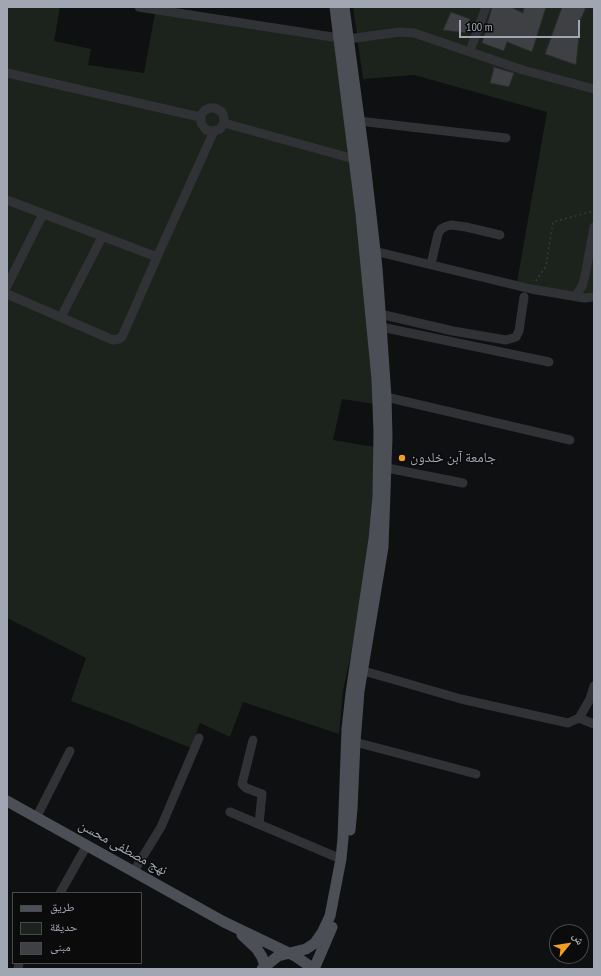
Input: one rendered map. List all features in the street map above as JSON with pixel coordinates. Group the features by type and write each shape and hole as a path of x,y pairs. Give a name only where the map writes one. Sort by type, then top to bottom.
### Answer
{"main road":[{"path":"314,969 335,919 344,878 352,809 359,691 358,670 378,497 378,405 370,250 359,121 344,38 334,7"},
{"path":"264,968 278,956 290,954 311,946 318,940 330,916 341,859 343,838 347,729 383,547 387,468 386,397 381,327 370,250 354,159 344,38 344,7"},
{"name":"نهج مصطفى محسن","path":"7,801 224,922 290,954 314,969"},
{"name":"نهج مصطفى محسن","path":"224,922 252,944 262,957 264,968"}],"street":[{"path":"139,7 344,38 400,32 414,33 523,70 594,89"},
{"path":"470,51 486,7"},
{"path":"7,73 200,117"},
{"path":"207,108 215,108 220,110 224,115 224,123 220,128 214,131 209,131 204,128 200,117 207,108"},
{"path":"359,121 506,138"},
{"path":"224,123 354,159"},
{"path":"7,294 113,340 122,337 214,131"},
{"path":"7,200 157,257"},
{"path":"7,286 43,214"},
{"path":"431,264 438,234 441,229 447,226 451,225 466,227 500,235"},
{"path":"580,297 594,227"},
{"path":"61,317 102,237"},
{"path":"370,250 531,289 580,297 594,297"},
{"path":"380,314 453,331 506,340 516,337 520,331 524,297"},
{"path":"580,297 594,303"},
{"path":"381,327 549,362"},
{"path":"386,397 570,440"},
{"path":"387,468 464,483"},
{"path":"358,670 461,699 568,723 579,718 590,699 594,686"},
{"path":"579,718 594,724"},
{"path":"134,871 161,827 199,738"},
{"path":"253,740 242,784 246,788 262,794 259,824"},
{"path":"355,742 476,774"},
{"path":"36,818 70,751"},
{"path":"230,812 341,859"},
{"path":"61,892 87,845"}],"path":[{"path":"531,289 546,266 553,222 594,211"}],"green space":[{"path":"7,7 60,7 54,41 91,49 88,65 144,73 155,13 335,41 352,174 375,404 342,399 333,440 375,447 373,533 362,602 343,691 339,734 243,702 230,737 200,723 191,748 71,701 86,658 7,618"},
{"path":"353,7 594,7 594,299 517,282 547,112 414,75 363,79"}],"building":[{"path":"492,7 511,7 523,13 524,7 546,7 532,52 507,42 504,51 482,43"},
{"path":"562,7 586,7 581,17 576,65 545,54"},
{"path":"451,12 470,19 466,33 443,30"},
{"path":"494,67 514,73 509,87 490,83"}],"place":[{"name":"جامعة آبن خلدون","path":"402,458"}]}
